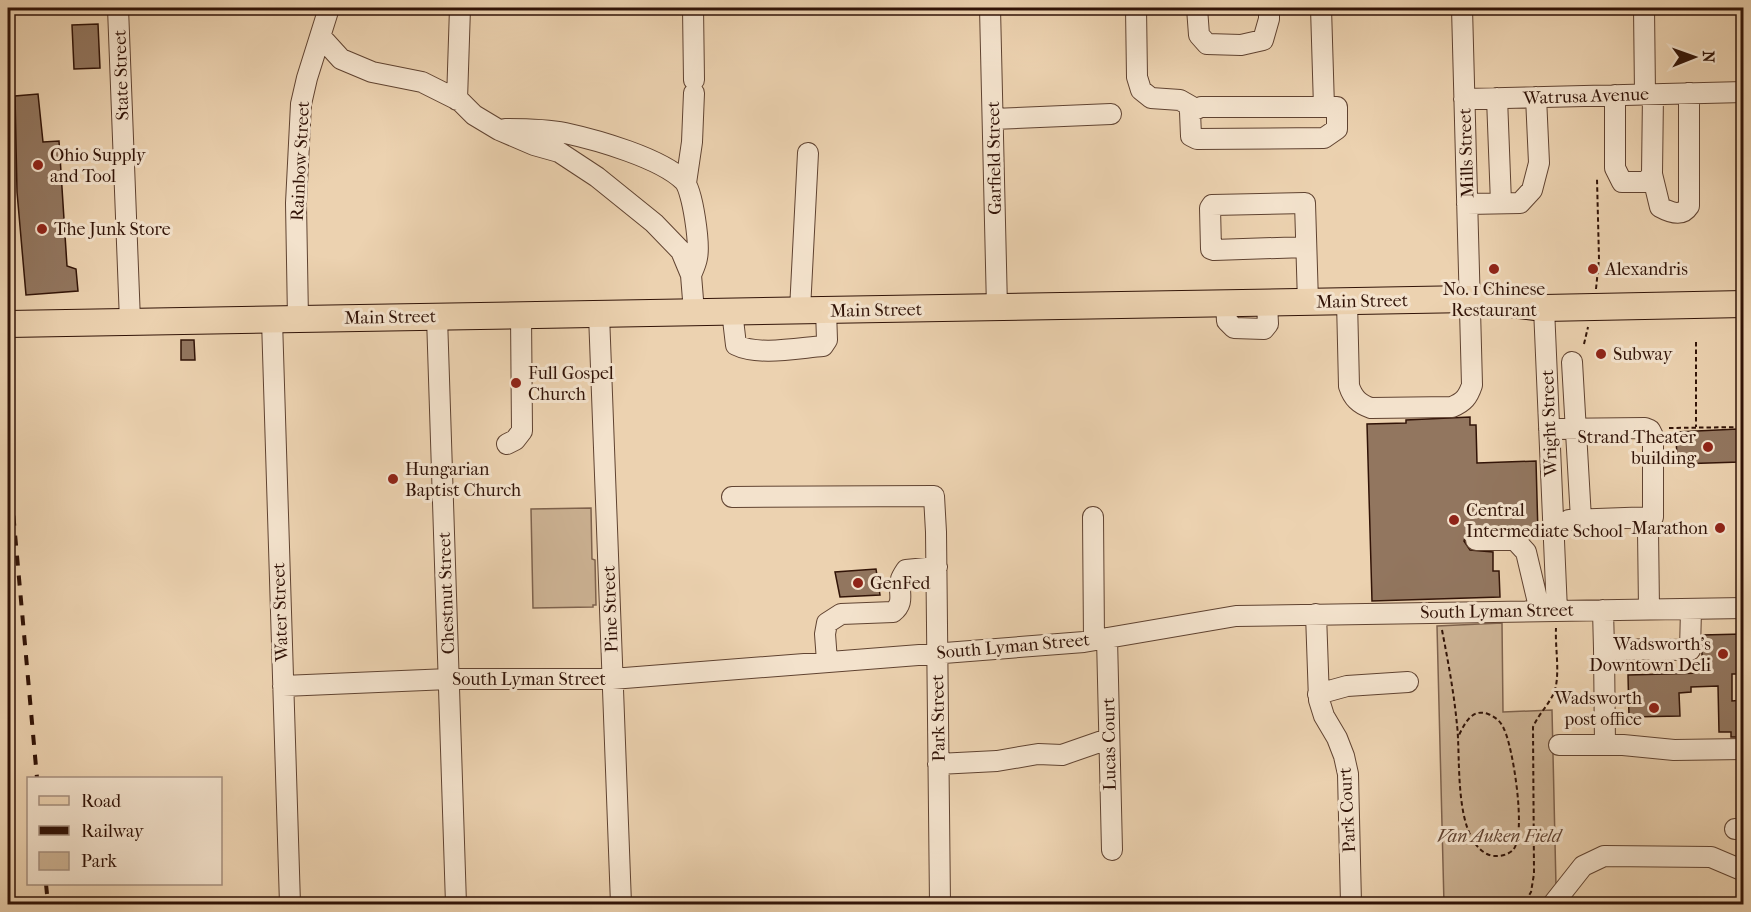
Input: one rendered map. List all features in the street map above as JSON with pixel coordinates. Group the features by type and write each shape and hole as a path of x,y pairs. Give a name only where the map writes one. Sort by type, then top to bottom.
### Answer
{"main road":[{"name":"Main Street","path":"8,324 1470,299 1544,308 1743,304"}],"street":[{"name":"State Street","path":"118,8 130,321"},
{"name":"Rainbow Street","path":"298,319 296,203 301,104 330,8"},
{"path":"457,100 460,8"},
{"path":"691,275 698,257 695,213 686,183 692,142 693,8"},
{"name":"Garfield Street","path":"990,8 997,308"},
{"path":"1136,8 1137,77 1141,90 1150,98 1180,100 1194,108 1207,106 1337,107 1337,129 1324,138 1210,140 1191,136 1190,112 1194,108"},
{"path":"1197,8 1199,35 1207,44 1241,45 1263,40 1269,19 1269,8"},
{"path":"1321,8 1324,106"},
{"name":"Mills Street","path":"1347,301 1349,386 1356,400 1371,408 1452,407 1462,404 1469,396 1472,385 1462,8"},
{"path":"1644,8 1652,174 1660,207 1680,214 1689,206 1689,93"},
{"path":"321,37 341,59 372,72 422,82 457,100 474,115 499,130 534,145 559,152 622,196 654,223 681,251 691,275 694,312"},
{"name":"Watrusa Avenue","path":"1464,99 1743,92"},
{"path":"1615,94 1615,168 1622,182 1646,182 1652,174"},
{"path":"1467,204 1520,203 1532,190 1539,163 1536,97"},
{"path":"1497,98 1502,203"},
{"path":"993,119 1111,114"},
{"path":"499,130 531,129 564,133 630,152 668,168 686,183"},
{"path":"800,310 808,153"},
{"path":"1306,247 1211,249 1210,207 1212,205 1305,203 1308,302"},
{"name":"Wright Street","path":"1544,308 1553,521 1548,611"},
{"path":"732,311 736,345 744,349 761,350 823,346 827,340 826,310"},
{"name":"Pine Street","path":"599,314 621,904"},
{"path":"507,444 522,431 521,315"},
{"name":"Chestnut Street","path":"437,317 456,904"},
{"name":"Water Street","path":"272,320 290,904"},
{"path":"1572,362 1581,519"},
{"path":"1549,429 1645,428 1650,430 1653,436 1653,516 1648,530 1649,609"},
{"name":"Park Street","path":"732,497 934,496 937,567 940,904"},
{"path":"1553,521 1653,516"},
{"name":"Lucas Court","path":"1093,517 1108,739 1112,850"},
{"path":"1476,540 1515,540 1526,552 1548,611"},
{"path":"827,661 826,623 841,614 894,612 899,608 901,602 900,579 906,570 937,567"},
{"name":"South Lyman Street","path":"283,686 449,679 612,679 1100,639 1236,616 1743,608"},
{"path":"1604,649 1690,650 1691,609"},
{"path":"1604,610 1605,745"},
{"name":"Park Court","path":"1316,614 1318,694 1324,716 1344,756 1348,774 1351,904"},
{"path":"1318,694 1347,686 1408,682"},
{"path":"938,764 997,762 1038,754 1062,755 1108,739"},
{"path":"1559,745 1605,745 1674,750 1743,749"},
{"path":"1553,904 1583,866 1604,856 1711,857 1743,871"}],"path":[{"path":"1584,344 1599,259 1598,179"},
{"path":"1696,342 1696,427"},
{"path":"1662,428 1743,427"},
{"path":"1510,904 1527,899 1531,892 1534,874 1533,727 1537,716 1554,692 1557,679 1555,647 1548,611"},
{"path":"1439,612 1459,735 1460,798 1478,847 1495,857 1504,855 1514,850 1519,817 1515,767 1505,730 1498,719 1483,712 1475,713 1468,719 1459,735"}],"green space":[{"path":"591,508 596,605 593,607 533,608 531,509"},
{"name":"Van Auken Field","path":"1502,623 1503,712 1552,710 1556,886 1545,904 1444,904 1437,626"}],"building":[{"path":"98,24 100,68 74,69 72,25"},
{"path":"38,94 43,142 59,141 67,266 76,269 78,291 26,295 17,192 15,96"},
{"path":"181,340 194,340 195,360 181,360"},
{"name":"Central Intermediate School","path":"1470,417 1470,425 1476,425 1477,463 1536,461 1538,534 1526,534 1515,528 1476,528 1466,534 1464,541 1470,550 1493,552 1493,571 1499,571 1500,597 1372,601 1367,424"},
{"name":"Strand Theater building","path":"1738,429 1740,462 1677,464 1676,432"},
{"name":"GenFed","path":"876,569 880,595 840,597 835,572"},
{"name":"Wadsworth post office","path":"1743,634 1743,674 1732,674 1732,701 1743,700 1743,737 1731,737 1731,732 1719,732 1718,686 1691,687 1691,692 1679,693 1680,716 1629,717 1628,675 1702,673 1702,635"}],"railway":[{"path":"8,456 37,777"},
{"path":"46,885 48,904"}],"place":[{"name":"Ohio Supply and Tool","path":"38,165"},
{"name":"The Junk Store","path":"42,229"},
{"name":"No. 1 Chinese Restaurant","path":"1494,269"},
{"name":"Alexandris","path":"1593,269"},
{"name":"Subway","path":"1601,354"},
{"name":"Full Gospel Church","path":"516,383"},
{"name":"Strand Theater building","path":"1708,447"},
{"name":"Hungarian Baptist Church","path":"393,479"},
{"name":"Central Intermediate School","path":"1454,520"},
{"name":"Marathon","path":"1720,528"},
{"name":"GenFed","path":"858,583"},
{"name":"Wadsworth's Downtown Deli","path":"1723,654"},
{"name":"Wadsworth post office","path":"1654,708"}]}
